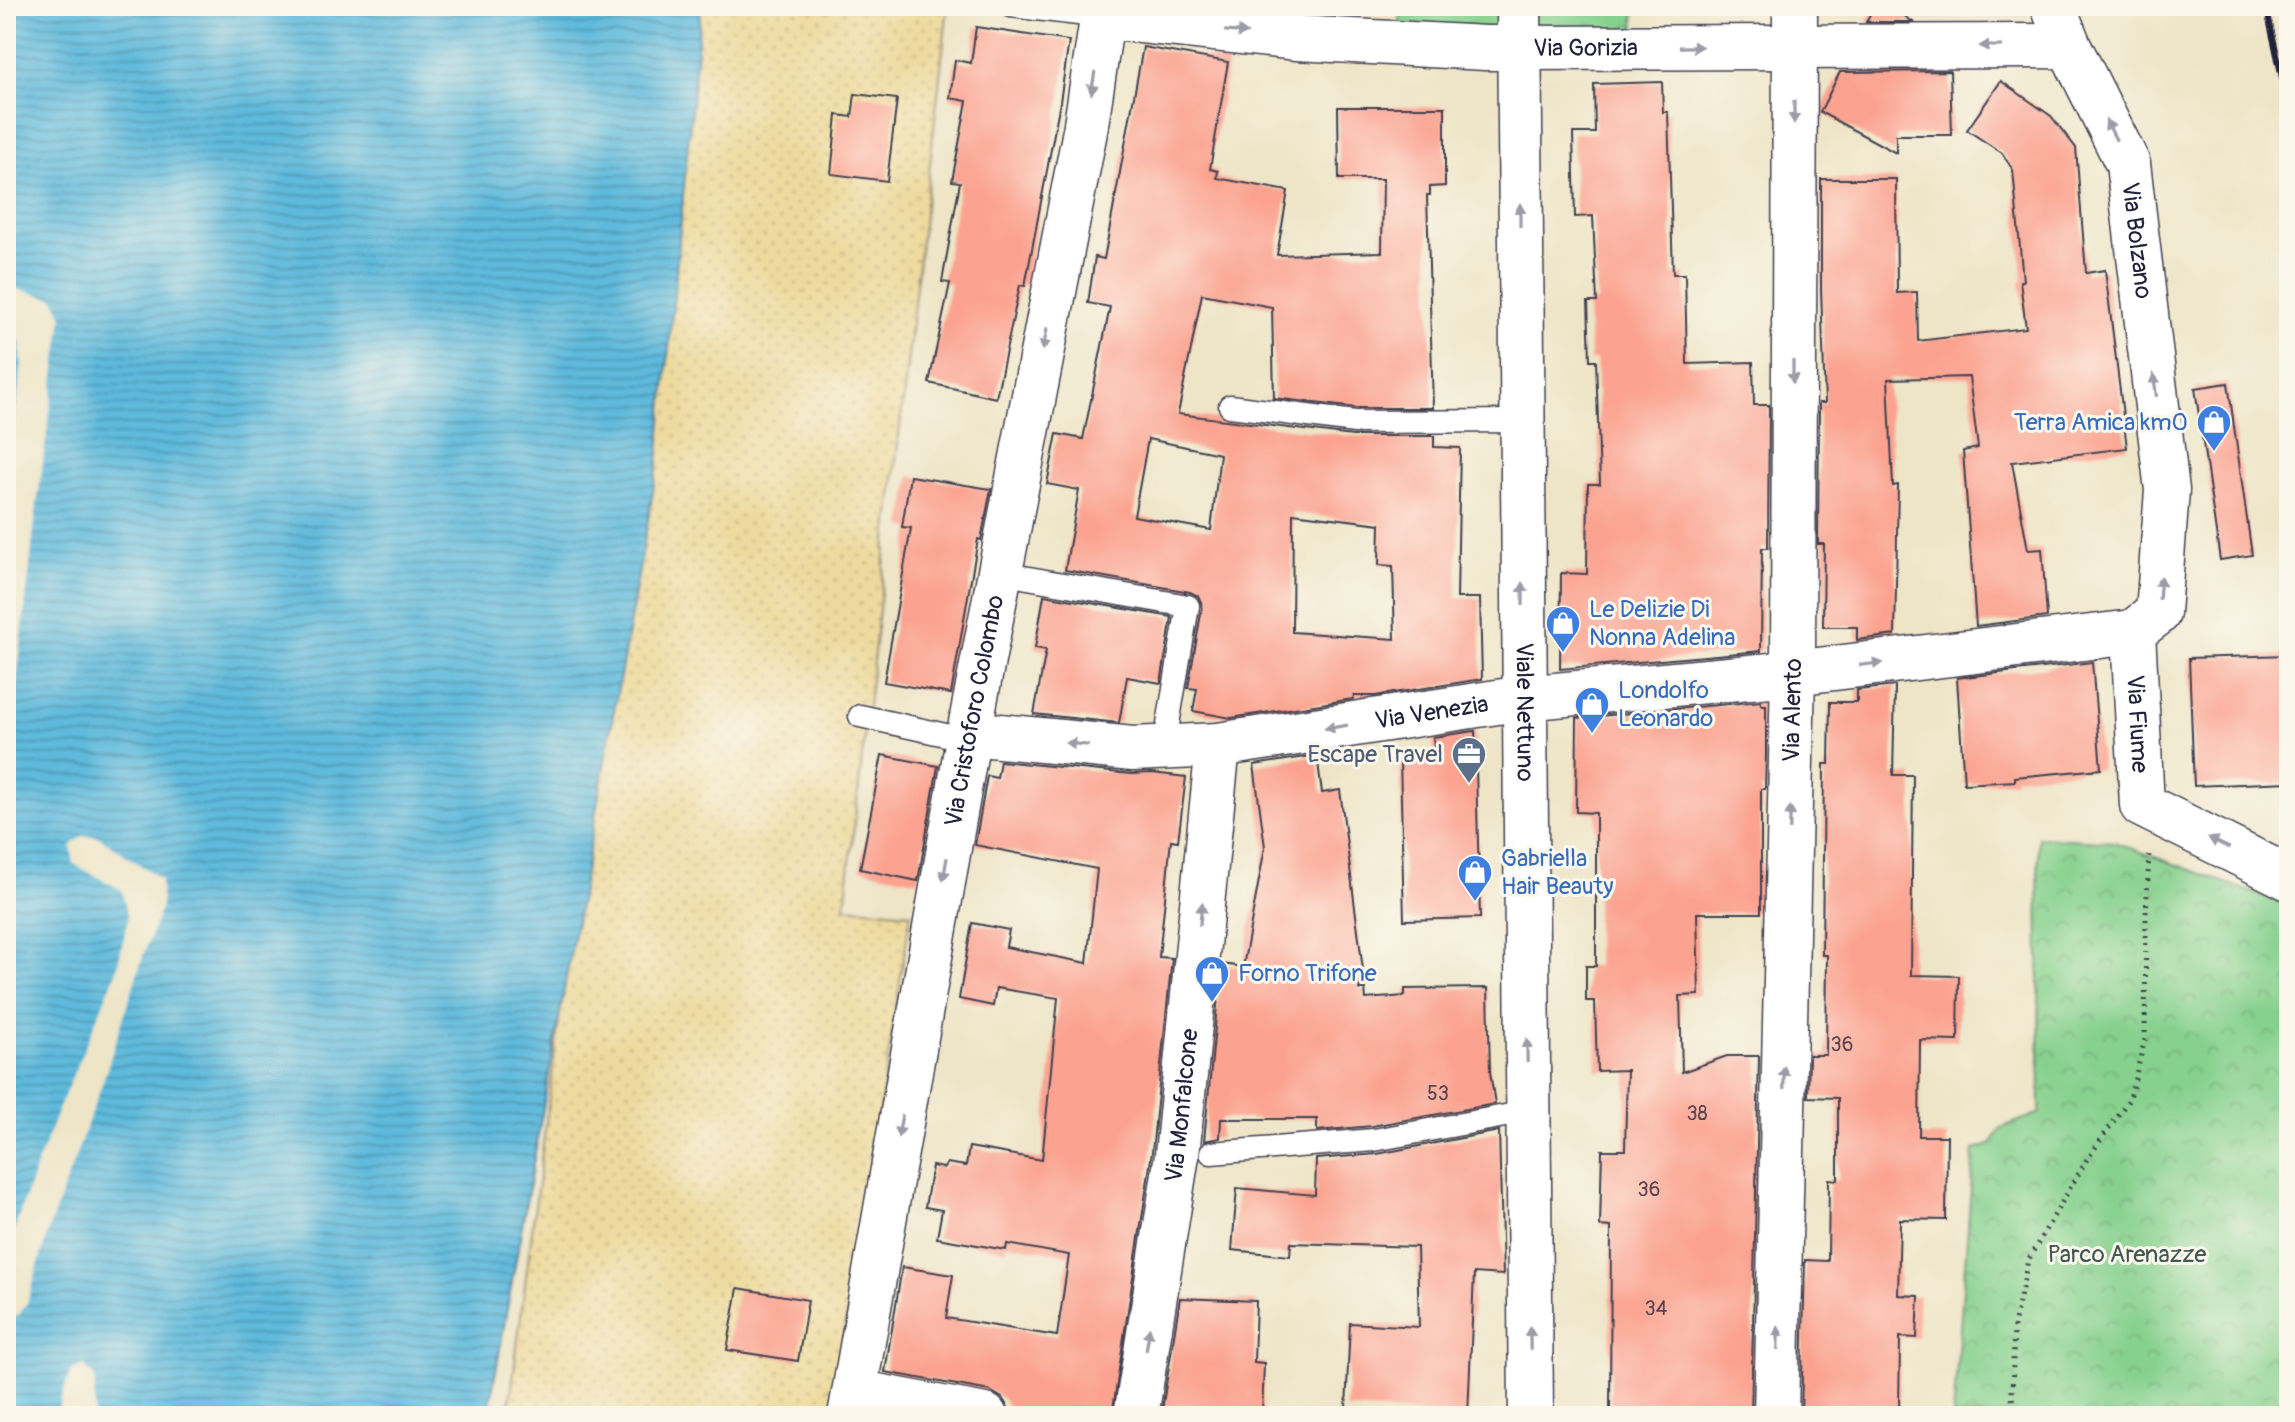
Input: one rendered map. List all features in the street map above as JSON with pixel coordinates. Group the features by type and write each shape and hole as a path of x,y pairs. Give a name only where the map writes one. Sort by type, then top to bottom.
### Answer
{"street":[{"name":"Via Bolzano","path":"2053,6 2069,46 2128,164 2167,490 2158,613 2133,632"},
{"name":"Via Gorizia","path":"1104,11 1296,38 1519,27 1794,26 2069,46"},
{"name":"Via Cristoforo Colombo","path":"852,1404 969,737 1085,131 1104,11"},
{"name":"Via Alento","path":"1776,1416 1793,673 1794,26"},
{"name":"Viale Nettuno","path":"1519,27 1531,1416"},
{"name":"Via Venezia","path":"969,737 1133,749 1218,745 1523,698 1793,673 2133,632"},
{"name":"Via Fiume","path":"2133,632 2142,805 2289,878"},
{"name":"Via Monfalcone","path":"1136,1416 1177,1155 1218,745"},
{"path":"852,1404 985,1416"}],"lane":[{"path":"1011,6 1104,11"},
{"path":"1230,406 1355,422 1522,421"},
{"path":"1000,573 1188,606 1164,748"},
{"path":"860,716 969,737"},
{"path":"1211,1153 1374,1140 1527,1112"}],"path":[{"path":"2014,1416 2014,1326 2028,1260 2086,1161 2130,1098 2145,1039 2149,851"}],"sand":[{"path":"690,6 948,6 845,907 911,913 831,1416 508,1416"}],"green space":[{"path":"1400,6 1512,6 1512,41 1400,35"},
{"path":"1532,6 1634,6 1635,42 1532,42"},
{"name":"Parco Arenazze","path":"2038,837 2114,842 2289,906 2289,1416 1953,1416 1974,1150 1991,1145 2001,1128 2040,1113"}],"water":[{"path":"6,6 701,6 658,464 488,1416 6,1416"}],"pier":[{"path":"6,289 55,299 63,317 16,688 6,703 6,484 22,365 20,340 6,333"},
{"path":"84,835 99,837 161,879 161,907 103,1081 49,1228 27,1303 18,1316 6,1314 6,1256 56,1115 116,973 128,919 122,890 74,864 71,846"},
{"path":"83,1365 95,1377 94,1416 56,1416 70,1372"}],"building":[{"path":"1874,6 1890,6 1913,22 1866,22"},
{"path":"976,27 1069,41 1025,286 1020,285 996,398 929,383 950,283 942,282 960,182 952,181 967,101 950,98 955,60 971,63"},
{"path":"1143,47 1228,62 1210,169 1218,171 1217,178 1288,191 1277,255 1382,252 1383,179 1339,179 1338,107 1445,107 1445,186 1430,187 1430,195 1427,195 1433,408 1356,408 1274,398 1272,307 1202,294 1178,414 1353,436 1434,436 1434,447 1460,448 1457,598 1480,598 1482,679 1375,696 1354,696 1353,699 1231,718 1193,711 1197,689 1188,688 1202,608 1198,596 1065,570 1079,490 1047,484 1057,434 1083,439 1110,307 1088,303 1095,257 1104,259","holes":["1148,439 1220,454 1211,530 1134,516","1293,513 1380,524 1379,565 1393,566 1395,639 1292,632"]},
{"path":"1950,71 1952,135 1896,135 1896,153 1820,112 1840,72"},
{"path":"2001,81 2051,116 2076,148 2086,273 2105,270 2127,448 2012,462 2028,550 2042,549 2047,617 1976,626 1963,451 1978,448 1969,377 1888,379 1893,486 1898,485 1895,635 1857,640 1857,627 1823,627 1824,544 1818,544 1819,403 1825,403 1821,179 1896,179 1897,293 1917,292 1918,341 2026,328 2013,170 2002,153 1967,130"},
{"path":"1662,82 1663,112 1668,112 1673,274 1685,274 1687,364 1753,362 1754,405 1769,405 1768,548 1762,548 1761,651 1560,669 1561,573 1587,574 1588,484 1600,484 1596,360 1590,360 1588,302 1597,302 1593,216 1575,217 1573,133 1595,133 1594,84"},
{"path":"855,94 897,99 887,181 831,174 837,115 852,117"},
{"path":"2228,383 2252,555 2220,560 2195,388"},
{"path":"910,476 991,489 981,540 978,539 951,694 884,682 911,528 902,527"},
{"path":"1044,595 1172,617 1161,683 1127,677 1119,723 1034,714 1046,650 1035,648"},
{"path":"2289,655 2289,782 2194,786 2189,658"},
{"path":"2092,662 2101,769 2015,777 2015,781 1964,784 1957,678"},
{"path":"1895,686 1893,775 1913,775 1911,975 1959,976 1958,1041 1920,1040 1919,1136 1947,1136 1946,1220 1900,1219 1898,1295 1919,1296 1917,1338 1900,1337 1899,1416 1801,1416 1805,1260 1828,1261 1829,1179 1838,1180 1838,1098 1808,1097 1809,1055 1826,1055 1827,955 1822,955 1824,764 1829,764 1830,702 1857,702 1857,690"},
{"path":"1761,701 1761,705 1766,705 1766,753 1765,789 1761,789 1761,913 1697,913 1699,995 1680,996 1682,1072 1727,1056 1759,1056 1751,1416 1610,1416 1611,1227 1600,1226 1602,1150 1625,1150 1627,1070 1597,1071 1595,1001 1586,1001 1586,966 1596,966 1596,813 1576,812 1577,718"},
{"path":"1475,731 1480,918 1404,920 1400,758 1435,758 1433,737"},
{"path":"882,755 938,766 918,881 860,869"},
{"path":"1317,755 1322,793 1340,790 1363,970 1359,990 1365,990 1366,999 1405,996 1405,989 1488,988 1490,1072 1495,1104 1372,1126 1317,1131 1317,1119 1221,1119 1220,1138 1204,1141 1221,964 1243,967 1265,847 1254,765"},
{"path":"1000,761 1186,777 1178,841 1171,840 1159,957 1172,958 1152,1152 1112,1416 1033,1416 1033,1413 1009,1409 1002,1398 990,1391 885,1372 902,1267 953,1275 946,1318 1057,1336 1069,1255 1007,1244 1006,1250 937,1238 942,1210 925,1207 932,1166 944,1168 947,1163 966,1166 969,1147 1042,1160 1058,998 996,988 993,1006 959,999 972,923 1009,930 1006,947 1087,963 1097,869 975,845 987,776 997,778"},
{"path":"1499,1131 1503,1275 1474,1273 1468,1416 1346,1409 1350,1323 1419,1327 1417,1247 1291,1243 1290,1256 1232,1250 1237,1188 1315,1195 1316,1159 1377,1154"},
{"path":"738,1288 808,1300 798,1361 727,1350"},
{"path":"1180,1298 1256,1301 1254,1362 1264,1363 1262,1416 1161,1416"}],"railway":[{"path":"2266,6 2289,109"}],"place":[{"name":"Terra Amica km0","path":"2214,453"},
{"name":"Le Delizie Di Nonna Adelina","path":"1563,654"},
{"name":"Londolfo Leonardo","path":"1592,735"},
{"name":"Escape Travel","path":"1469,785"},
{"name":"Gabriella Hair Beauty","path":"1475,903"},
{"name":"Forno Trifone","path":"1212,1004"}]}
